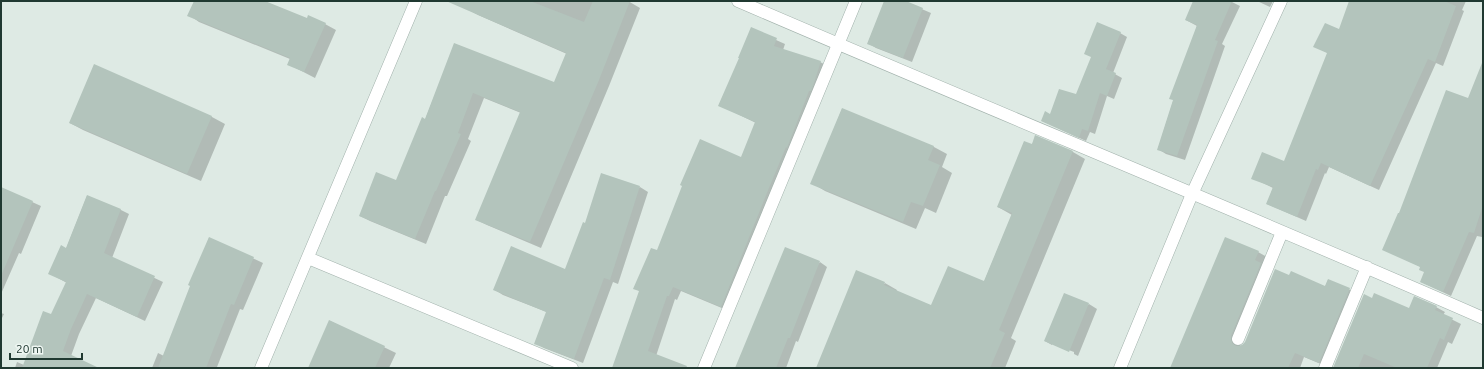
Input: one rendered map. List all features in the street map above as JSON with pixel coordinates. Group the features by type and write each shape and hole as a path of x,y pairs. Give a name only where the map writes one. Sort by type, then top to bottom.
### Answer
{"street":[{"path":"261,368 416,1"},
{"path":"738,1 1367,267 1483,318"},
{"path":"704,368 856,1"},
{"path":"1120,368 1192,194 1281,1"},
{"path":"1238,339 1282,232"},
{"path":"308,258 572,368"},
{"path":"1324,368 1367,267"}],"building":[{"path":"194,1 265,1 307,18 308,15 326,23 304,72 287,65 290,58 187,16"},
{"path":"446,1 530,1 584,22 593,1 630,1 599,80 530,242 475,220 520,112 473,93 458,133 461,134 415,239 359,216 376,172 396,180 422,117 425,119 454,43 554,82 566,53"},
{"path":"884,1 906,1 923,8 903,58 867,44"},
{"path":"1193,1 1232,1 1215,40 1218,41 1177,156 1157,150 1173,100 1169,99 1197,25 1185,20"},
{"path":"1349,1 1444,1 1456,6 1435,62 1428,59 1370,186 1321,163 1318,170 1316,169 1297,217 1266,204 1273,187 1251,179 1262,152 1284,161 1327,53 1313,47 1325,23 1339,29"},
{"path":"1097,22 1121,32 1106,69 1116,73 1107,96 1100,93 1088,131 1082,129 1079,138 1041,121 1045,111 1050,114 1059,89 1076,94 1091,57 1084,54"},
{"path":"751,27 777,38 774,46 821,61 811,91 809,91 721,307 673,287 669,296 667,296 648,351 687,366 686,368 612,368 639,291 633,289 651,248 657,250 682,186 680,185 700,139 741,157 755,122 718,106"},
{"path":"1482,63 1483,205 1474,233 1469,232 1443,292 1420,282 1424,272 1419,270 1420,267 1382,250 1399,213 1446,90 1468,98"},
{"path":"94,64 212,116 187,174 69,123"},
{"path":"842,108 934,146 928,160 940,165 923,206 911,202 903,222 810,184"},
{"path":"1035,135 1073,151 999,330 1005,333 990,368 816,368 856,270 885,282 884,285 931,305 948,266 984,281 1012,213 997,207 1024,141 1032,144"},
{"path":"601,173 640,186 610,280 604,278 574,359 534,344 546,312 493,290 511,246 565,269 583,222 585,223"},
{"path":"1,187 33,201 1,276"},
{"path":"87,195 121,209 104,253 155,276 137,317 87,294 63,351 99,368 22,368 43,311 51,314 66,282 48,274 61,245 66,248"},
{"path":"209,237 254,257 234,305 231,304 206,368 158,368 190,286 188,285"},
{"path":"1225,237 1259,251 1255,260 1261,263 1231,336 1232,343 1236,346 1242,345 1245,342 1275,269 1289,275 1291,271 1325,286 1328,279 1350,288 1319,363 1295,353 1288,368 1170,368"},
{"path":"785,247 820,261 790,338 788,338 776,368 735,368"},
{"path":"1064,293 1089,303 1069,352 1044,341"},
{"path":"1374,293 1409,308 1414,296 1437,306 1435,310 1453,318 1444,340 1440,338 1427,368 1397,368 1364,354 1358,368 1333,368 1364,294 1372,298"},
{"path":"329,320 385,346 375,368 308,368"}]}
